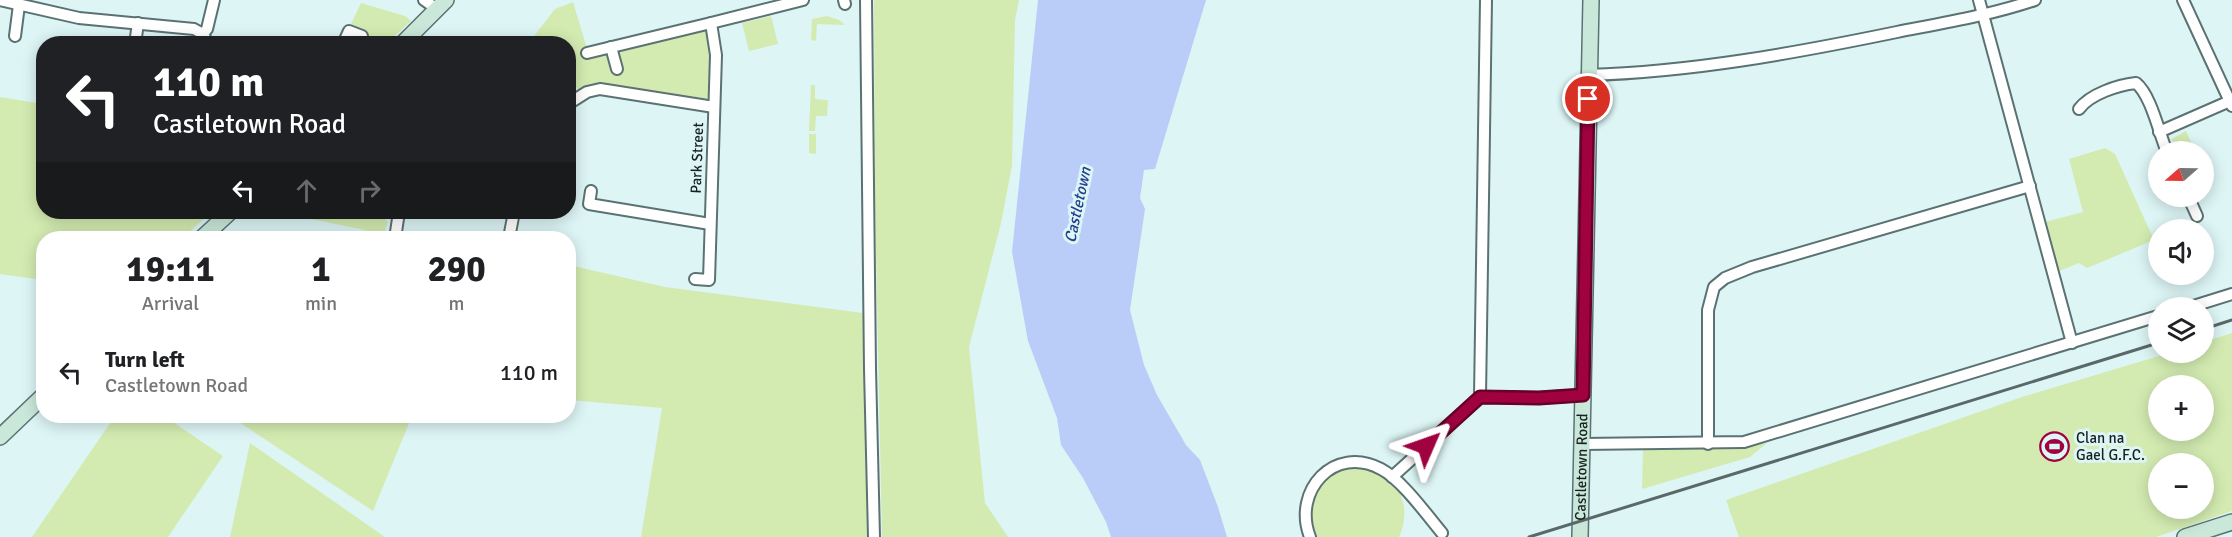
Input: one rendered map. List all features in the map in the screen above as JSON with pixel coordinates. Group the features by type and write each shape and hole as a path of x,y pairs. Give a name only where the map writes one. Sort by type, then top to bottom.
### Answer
{"main road":[{"name":"Castletown Road","path":"1580,537 1591,0"},
{"path":"409,36 436,3"},
{"path":"210,231 222,219"},
{"path":"0,437 36,403"},
{"path":"2185,537 2232,522"}],"street":[{"path":"0,0 79,18 194,29 202,36"},
{"path":"206,36 214,0"},
{"path":"587,53 803,0"},
{"path":"866,0 874,537"},
{"path":"1480,397 1486,0"},
{"path":"1979,0 2072,343"},
{"path":"1588,75 1688,68 1808,50 1983,14 2035,0"},
{"path":"2159,132 2231,103 2183,0"},
{"path":"15,36 19,5"},
{"path":"136,36 138,23"},
{"name":"Park Street","path":"695,279 709,280 716,55 711,23"},
{"path":"347,36 349,31 363,36"},
{"path":"611,47 617,69"},
{"path":"2079,109 2089,99 2136,82 2148,101 2163,141"},
{"path":"576,99 587,92 600,89 714,107"},
{"path":"1708,444 1708,310 1714,287 1725,279 1752,267 2030,186"},
{"path":"591,191 588,204 710,224"},
{"path":"2193,207 2197,216"},
{"path":"2214,300 2232,294"},
{"path":"1582,444 1730,444 1759,438 2148,319"},
{"path":"1392,477 1480,397 1539,398 1583,395"},
{"path":"1310,537 1304,516 1306,502 1314,484 1330,469 1346,463 1364,463 1384,470 1442,533"}],"green space":[{"path":"874,0 1019,0 1015,20 1012,166 1001,223 969,347 985,503 1008,537 882,537 875,202"},
{"path":"573,2 590,58 607,56 622,68 619,55 621,52 701,30 707,33 711,39 707,99 699,100 599,84 581,91 576,88 576,36 534,36 555,9"},
{"path":"361,3 405,16 411,21 395,36 364,36 366,31 351,24"},
{"path":"771,16 778,44 749,51 742,23"},
{"path":"827,16 845,25 817,24 816,41 811,40 812,19"},
{"path":"811,85 815,85 815,99 828,100 827,116 816,116 815,131 809,131"},
{"path":"0,97 36,103 36,219 203,219 191,231 36,231 36,279 0,274"},
{"path":"2186,131 2190,141 2173,141 2172,139"},
{"path":"809,134 816,134 816,154 809,153"},
{"path":"2105,148 2115,154 2148,227 2148,243 2087,268 2079,263 2059,271 2045,222 2083,212 2069,159"},
{"path":"311,219 384,219 388,222 385,231 369,231"},
{"path":"576,267 665,287 863,313 867,537 641,537 662,408 576,401"},
{"name":"Clan na Gael G.F.C.","path":"2232,333 2232,511 2214,517 2214,453 2148,453 2148,519 2209,519 2156,537 1739,537 1726,500 2022,397 2148,359 2148,363 2214,363 2214,339"},
{"path":"110,423 174,423 223,456 168,537 32,537"},
{"path":"241,423 409,423 373,511"},
{"path":"250,443 385,537 230,537"},
{"path":"1767,443 1750,457 1642,489 1643,449 1740,448"},
{"path":"1356,465 1380,472 1396,487 1403,502 1404,511 1399,537 1313,537 1309,526 1312,494 1332,472"}],"water":[{"name":"Castletown","path":"1038,0 1206,0 1155,169 1144,170 1140,198 1145,209 1130,310 1144,365 1157,395 1186,445 1200,460 1227,537 1111,537 1106,522 1083,478 1061,445 1057,418 1028,341 1012,252"}],"railway":[{"path":"2214,326 2232,320"},
{"path":"1529,537 2148,346"}],"place":[{"name":"Clan na Gael G.F.C.","path":"2055,447"}],"route":[{"path":"1426,446 1480,397 1539,398 1583,395 1588,99"}]}
